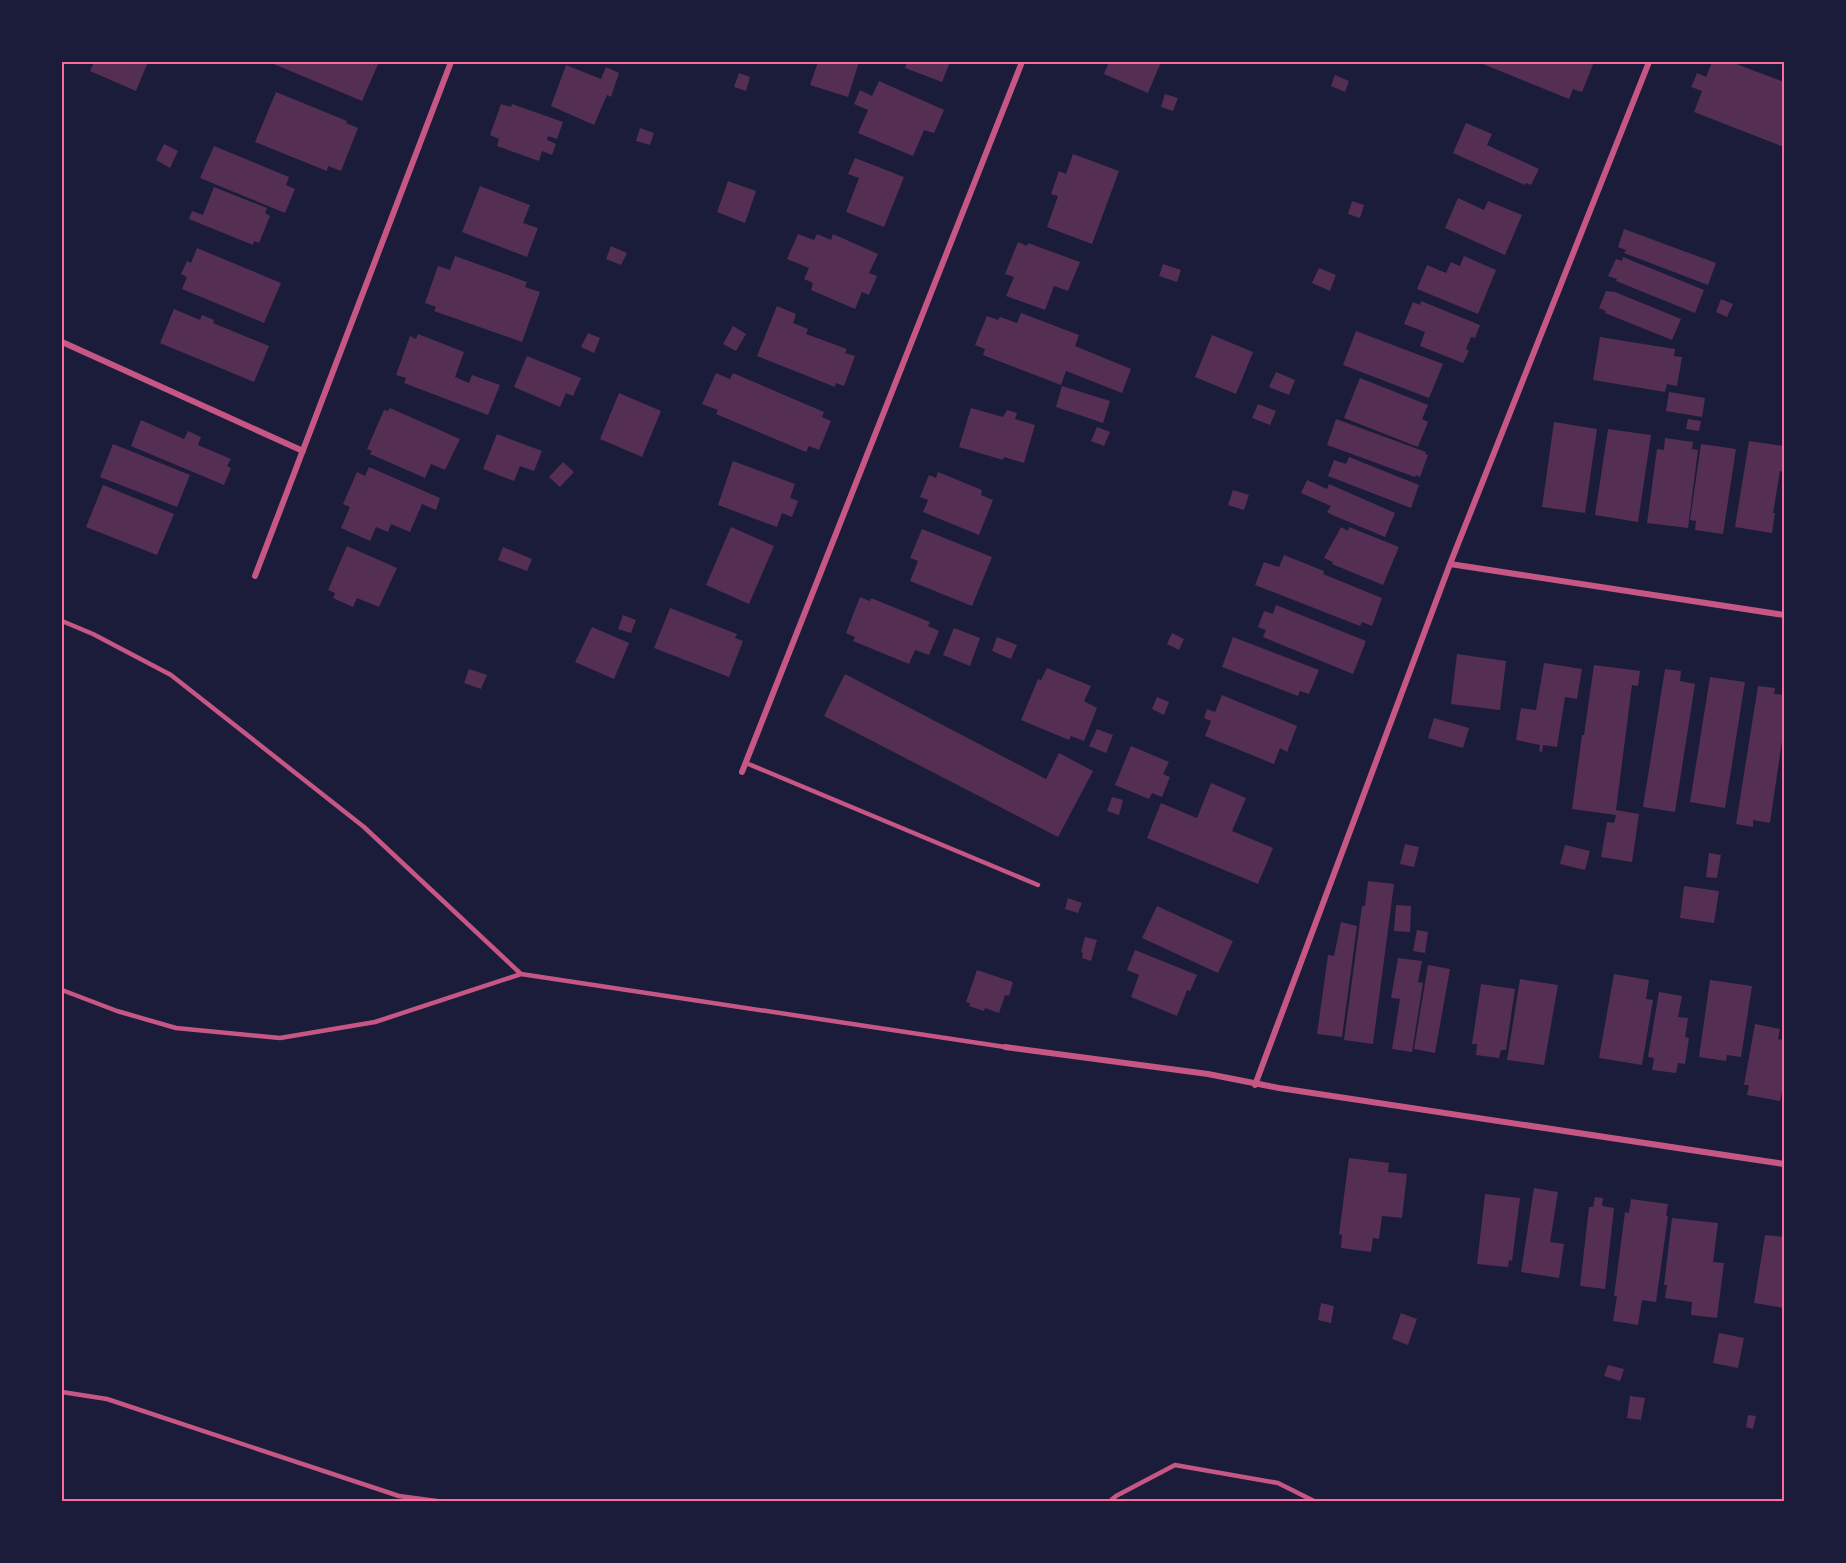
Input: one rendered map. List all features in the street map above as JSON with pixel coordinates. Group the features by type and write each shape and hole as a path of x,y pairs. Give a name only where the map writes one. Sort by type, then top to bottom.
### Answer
{"street":[{"path":"255,576 451,62"},
{"path":"742,772 1022,62"},
{"path":"1255,1085 1450,564 1649,62"},
{"path":"62,342 303,451"},
{"path":"1450,564 1785,615"},
{"path":"1005,1047 1208,1074 1255,1085 1785,1164"}],"lane":[{"path":"62,621 93,634 171,675 364,827 521,974"},
{"path":"746,762 1038,885"},
{"path":"62,990 117,1011 176,1028 280,1038 375,1022 521,974 1005,1047"},
{"path":"62,1392 107,1400 399,1496 444,1502"},
{"path":"1109,1502 1116,1496 1175,1465 1278,1484 1316,1502"}],"building":[{"path":"94,62 148,62 136,91 90,71"},
{"path":"269,62 379,62 362,101"},
{"path":"818,62 859,62 848,97 810,85"},
{"path":"907,62 950,62 942,82 905,68"},
{"path":"1109,62 1161,62 1148,93 1104,74"},
{"path":"1484,62 1594,62 1582,92 1573,89 1569,99 1483,64"},
{"path":"1712,62 1731,62 1784,82 1784,147 1694,112 1702,91 1691,87 1697,73 1706,77"},
{"path":"566,65 601,79 606,67 619,73 611,97 607,95 594,125 551,106"},
{"path":"739,73 750,77 746,91 734,87"},
{"path":"1335,75 1349,81 1345,92 1331,86"},
{"path":"879,81 944,110 934,133 924,130 913,156 858,133 868,110 854,104 860,90 872,96"},
{"path":"276,92 347,121 346,123 358,128 341,171 328,166 327,171 255,142"},
{"path":"1165,94 1178,98 1173,111 1161,107"},
{"path":"501,104 511,107 512,104 563,122 557,139 548,136 547,140 556,144 552,155 542,151 539,161 497,146 499,139 490,135"},
{"path":"1466,123 1492,134 1487,145 1539,169 1531,185 1526,183 1525,185 1453,153"},
{"path":"640,128 654,133 650,145 636,141"},
{"path":"164,144 178,151 170,168 156,160"},
{"path":"214,146 289,177 286,185 295,189 285,213 200,178"},
{"path":"1073,154 1119,171 1092,244 1047,227 1058,196 1051,194 1059,171 1066,174"},
{"path":"855,158 904,177 884,227 846,212 859,178 848,174"},
{"path":"728,181 756,191 745,223 717,212"},
{"path":"480,186 530,205 523,223 538,228 527,257 462,232"},
{"path":"214,187 267,208 265,213 270,216 259,243 254,241 253,245 189,219 192,211 203,215"},
{"path":"1458,198 1484,210 1488,201 1522,215 1505,255 1445,228"},
{"path":"1352,201 1364,205 1360,218 1348,214"},
{"path":"1624,229 1716,263 1708,285 1624,253 1626,250 1618,247"},
{"path":"798,234 814,240 817,234 831,240 833,234 878,254 869,273 877,276 869,295 862,292 855,309 811,290 813,283 804,279 809,268 787,259"},
{"path":"1018,242 1027,246 1028,243 1080,262 1068,291 1054,286 1045,310 1006,296 1014,277 1005,274"},
{"path":"611,246 627,253 621,265 606,259"},
{"path":"197,248 281,283 264,323 182,289 187,277 181,274 187,261 191,263"},
{"path":"455,256 527,282 525,287 540,292 522,342 434,311 436,307 425,303 438,266 450,270"},
{"path":"1464,256 1496,270 1478,314 1417,289 1427,265 1446,273 1451,262 1460,266"},
{"path":"1623,257 1704,290 1695,313 1608,276 1616,259 1622,261"},
{"path":"1163,264 1181,270 1177,282 1159,276"},
{"path":"1319,268 1336,275 1330,291 1312,283"},
{"path":"1606,291 1615,292 1681,319 1672,340 1605,313 1606,311 1599,308"},
{"path":"1721,299 1733,304 1727,317 1716,312"},
{"path":"1421,301 1480,325 1475,338 1471,337 1466,349 1469,351 1463,363 1420,346 1425,332 1404,324 1413,302 1420,305"},
{"path":"777,306 796,314 793,323 808,329 806,334 847,349 845,353 855,356 844,386 836,383 835,387 757,356"},
{"path":"174,309 200,320 202,315 214,320 213,323 269,346 254,382 160,343"},
{"path":"1021,313 1079,335 1075,346 1131,369 1122,393 1066,371 1061,385 983,355 985,349 975,345 987,316 998,320 1000,317 1017,323"},
{"path":"733,326 746,334 736,351 723,344"},
{"path":"1356,331 1443,364 1429,398 1343,365"},
{"path":"588,333 600,338 594,353 581,347"},
{"path":"418,334 464,352 455,377 469,383 472,375 500,385 488,415 404,383 406,378 396,375 410,336 416,339"},
{"path":"1212,335 1253,352 1236,394 1195,377"},
{"path":"1600,337 1675,349 1674,356 1682,357 1677,386 1667,384 1665,392 1593,380"},
{"path":"527,356 581,378 573,396 566,393 560,407 514,387"},
{"path":"1276,372 1295,380 1289,395 1269,387"},
{"path":"716,373 730,379 733,373 824,412 822,417 831,421 819,450 809,446 806,452 716,414 718,410 702,404"},
{"path":"1360,378 1428,405 1422,419 1428,422 1418,447 1344,418"},
{"path":"1062,386 1110,401 1103,423 1056,407"},
{"path":"1669,392 1705,398 1702,417 1666,411"},
{"path":"619,393 661,411 642,457 600,439"},
{"path":"1258,404 1276,411 1270,425 1252,418"},
{"path":"390,408 460,439 445,470 431,464 425,478 370,454 372,451 367,449 384,410 388,411"},
{"path":"971,408 1003,417 1007,410 1017,413 1015,419 1035,425 1024,463 1004,457 1003,460 959,447"},
{"path":"1336,419 1426,452 1425,454 1428,455 1420,477 1327,445"},
{"path":"1688,419 1701,421 1699,431 1686,429"},
{"path":"141,420 184,439 188,431 201,437 198,445 231,459 227,466 231,468 224,485 131,446"},
{"path":"1554,422 1597,429 1585,513 1542,507"},
{"path":"1097,427 1110,432 1104,446 1091,441"},
{"path":"1608,429 1651,435 1638,522 1595,515"},
{"path":"497,434 542,451 534,471 520,466 514,481 483,469"},
{"path":"1665,438 1693,442 1692,449 1698,450 1688,528 1647,523 1657,449 1664,450"},
{"path":"1749,441 1784,446 1784,472 1780,471 1772,533 1735,527"},
{"path":"113,444 190,475 177,507 100,477"},
{"path":"1701,444 1736,449 1723,534 1695,530 1696,521 1690,520"},
{"path":"1349,457 1419,485 1411,508 1328,476 1334,460 1346,464"},
{"path":"733,461 795,484 790,498 798,501 792,517 782,513 777,527 718,505"},
{"path":"563,462 574,472 560,487 549,477"},
{"path":"369,467 440,498 436,510 422,504 410,532 391,524 388,532 376,527 370,541 341,528 350,507 343,504 357,472 365,476"},
{"path":"938,472 982,490 981,495 993,500 979,535 923,512 928,500 920,497 929,475 936,478"},
{"path":"1307,480 1327,489 1329,484 1395,513 1385,537 1330,514 1327,512 1331,506 1301,493"},
{"path":"103,485 174,514 157,555 86,527"},
{"path":"1233,490 1249,495 1244,510 1228,505"},
{"path":"731,527 774,546 749,604 706,585"},
{"path":"1341,527 1348,531 1349,527 1399,547 1383,585 1332,564 1333,562 1324,558"},
{"path":"922,529 992,557 972,606 910,581 918,561 910,558"},
{"path":"347,546 397,568 379,607 357,598 353,607 333,598 335,593 328,590"},
{"path":"503,547 532,559 527,571 498,560"},
{"path":"1284,555 1382,598 1372,626 1362,622 1360,626 1255,585 1264,562 1279,567"},
{"path":"860,597 870,601 871,598 930,622 928,626 939,631 929,655 915,650 909,664 853,641 855,637 846,633"},
{"path":"1276,605 1366,641 1353,674 1263,637 1266,630 1258,627 1264,611 1273,614"},
{"path":"670,608 737,634 735,638 743,641 729,677 654,648"},
{"path":"623,615 636,620 631,633 618,629"},
{"path":"592,627 629,643 614,679 575,662"},
{"path":"954,628 980,638 970,666 943,655"},
{"path":"1172,633 1184,639 1179,650 1167,644"},
{"path":"997,637 1017,645 1011,659 992,651"},
{"path":"1233,637 1319,670 1309,694 1300,691 1298,696 1222,667"},
{"path":"1457,654 1506,661 1500,710 1451,704"},
{"path":"1544,663 1582,669 1577,699 1565,697 1557,747 1543,745 1542,752 1539,751 1540,745 1516,740 1521,708 1536,710"},
{"path":"1594,665 1640,671 1638,686 1632,685 1616,810 1639,814 1632,862 1601,857 1607,822 1614,823 1616,815 1572,809"},
{"path":"1047,668 1091,686 1084,701 1097,708 1084,741 1071,736 1069,740 1021,720 1038,679 1041,680"},
{"path":"469,669 487,675 481,689 464,683"},
{"path":"1665,669 1681,671 1680,681 1695,684 1675,812 1643,807"},
{"path":"845,674 1046,779 1059,753 1093,771 1058,837 824,716"},
{"path":"1710,677 1745,682 1725,808 1690,802"},
{"path":"1758,686 1775,688 1774,694 1784,695 1784,727 1770,823 1753,820 1753,827 1736,824"},
{"path":"1222,695 1297,726 1287,752 1280,748 1274,764 1205,736 1211,721 1204,718 1207,709 1215,712"},
{"path":"1157,697 1169,702 1164,715 1152,709"},
{"path":"1434,718 1469,728 1463,748 1428,738"},
{"path":"1097,729 1113,735 1106,753 1089,746"},
{"path":"1131,746 1169,762 1163,774 1170,777 1162,797 1152,793 1149,799 1115,785"},
{"path":"1211,783 1246,798 1232,831 1273,848 1258,884 1147,838 1161,803 1197,818"},
{"path":"1112,797 1123,800 1119,815 1107,811"},
{"path":"1405,844 1419,847 1414,867 1400,864"},
{"path":"1565,845 1590,851 1585,870 1560,864"},
{"path":"1709,853 1721,855 1717,878 1706,877"},
{"path":"1368,881 1394,884 1373,1044 1344,1040 1362,906 1365,906"},
{"path":"1684,886 1719,891 1714,923 1680,918"},
{"path":"1068,898 1082,903 1078,913 1065,909"},
{"path":"1396,905 1411,906 1410,932 1394,931"},
{"path":"1157,906 1233,941 1218,973 1142,938"},
{"path":"1341,922 1357,926 1342,1037 1317,1034 1328,955 1334,956"},
{"path":"1417,930 1428,932 1425,953 1413,951"},
{"path":"1085,937 1097,940 1091,961 1082,958 1083,953 1081,952"},
{"path":"1135,950 1197,975 1190,991 1187,990 1177,1016 1131,997 1139,975 1127,970"},
{"path":"1398,958 1422,961 1418,982 1423,983 1412,1052 1392,1049 1400,999 1391,998"},
{"path":"1428,965 1450,969 1435,1053 1414,1049"},
{"path":"977,970 1013,982 1009,996 1005,995 999,1013 969,1006 970,1003 966,1002"},
{"path":"1614,974 1649,980 1646,999 1653,1000 1642,1065 1599,1058"},
{"path":"1520,979 1558,985 1544,1065 1507,1060"},
{"path":"1710,980 1752,986 1741,1057 1727,1055 1726,1061 1699,1057"},
{"path":"1481,984 1515,989 1506,1050 1501,1050 1499,1058 1476,1055 1477,1044 1472,1044"},
{"path":"1659,992 1682,996 1678,1017 1688,1018 1685,1037 1689,1038 1685,1064 1678,1063 1676,1073 1652,1070 1654,1058 1648,1057"},
{"path":"1755,1024 1780,1029 1778,1039 1784,1040 1784,1087 1780,1101 1747,1095 1749,1085 1744,1085"},
{"path":"1349,1158 1389,1163 1388,1172 1407,1174 1402,1218 1382,1216 1379,1239 1373,1238 1371,1252 1341,1248 1342,1235 1339,1234"},
{"path":"1534,1188 1558,1192 1550,1242 1564,1244 1559,1278 1521,1272"},
{"path":"1485,1194 1520,1198 1512,1261 1509,1260 1508,1267 1477,1264"},
{"path":"1595,1197 1603,1198 1602,1206 1614,1208 1605,1289 1580,1286 1589,1207 1593,1207"},
{"path":"1631,1199 1668,1204 1656,1302 1642,1300 1638,1325 1613,1321 1625,1212 1629,1213"},
{"path":"1672,1218 1718,1223 1713,1262 1724,1263 1717,1318 1691,1315 1692,1302 1665,1298 1667,1285 1664,1285"},
{"path":"1765,1235 1784,1237 1784,1308 1754,1303"},
{"path":"1321,1303 1334,1306 1331,1323 1318,1320"},
{"path":"1401,1313 1417,1319 1408,1345 1392,1339"},
{"path":"1719,1333 1744,1338 1738,1368 1713,1363"},
{"path":"1608,1365 1624,1369 1620,1381 1604,1376"},
{"path":"1630,1396 1645,1398 1641,1420 1627,1418"},
{"path":"1748,1415 1756,1416 1753,1429 1746,1427"}]}
